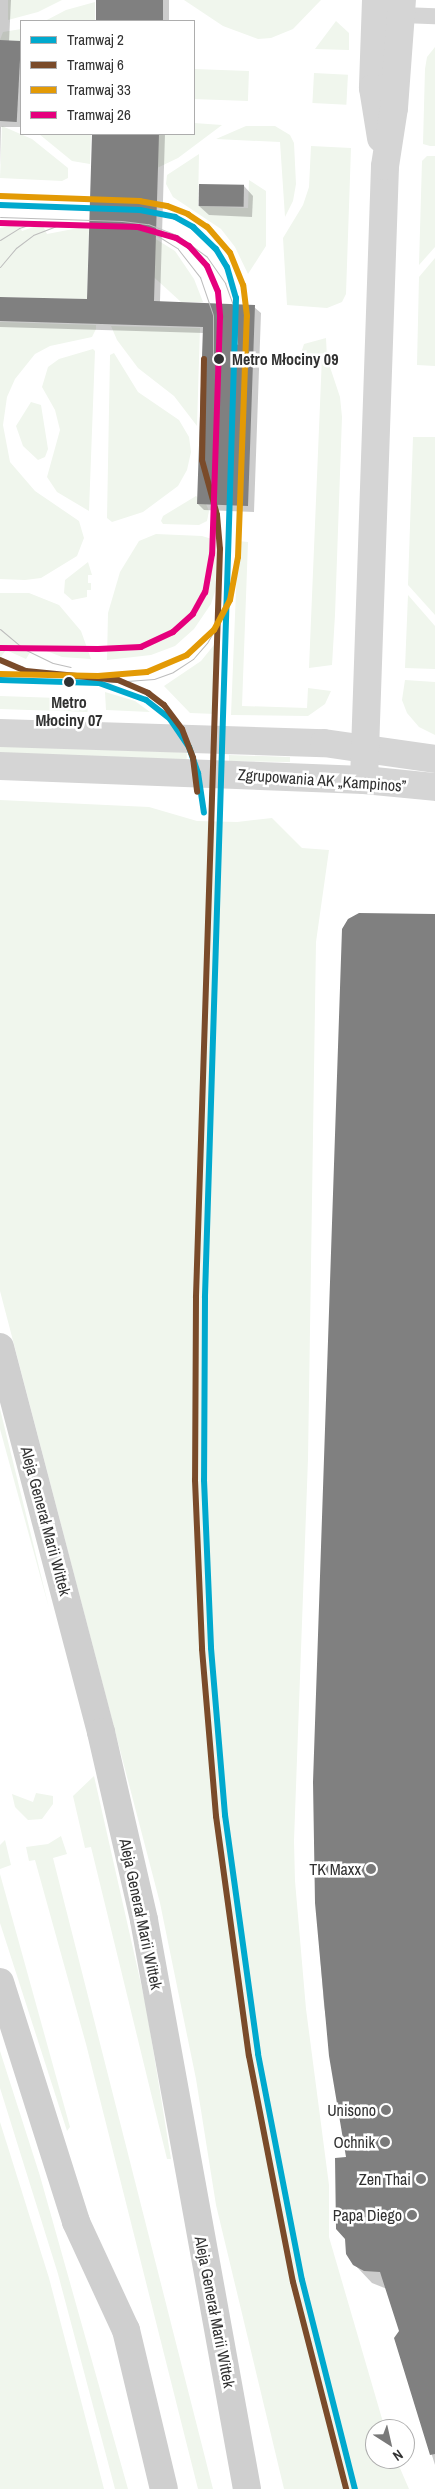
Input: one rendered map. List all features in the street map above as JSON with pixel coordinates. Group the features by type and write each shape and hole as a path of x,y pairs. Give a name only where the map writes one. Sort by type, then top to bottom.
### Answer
{"main road":[{"name":"Aleja Generał Marii Wittek","path":"0,1347 102,1732 144,1920 247,2489"},
{"path":"0,1982 76,2222 126,2330 164,2489"}],"street":[{"path":"372,6 374,88 385,166"},
{"path":"364,780 385,166 394,108 402,7"},
{"name":"Zgrupowania AK „Kampinos”","path":"0,733 299,742 435,759"},
{"name":"Zgrupowania AK „Kampinos”","path":"0,766 364,780 435,787"}],"lane":[{"path":"372,6 386,40 394,108"},
{"path":"402,7 435,16"}],"shaded area":[{"path":"8,0 62,0 38,12 8,20"},
{"path":"184,0 321,0 293,29 271,38 258,39 223,26"},
{"path":"95,2 95,20 47,20 66,10"},
{"path":"336,21 349,33 349,50 315,49"},
{"path":"20,29 20,41 0,40 3,32"},
{"path":"435,47 435,146 430,146 423,144 425,69 427,57"},
{"path":"195,69 249,71 248,101 195,99"},
{"path":"314,73 348,75 346,105 312,103"},
{"path":"195,123 222,125 178,158 157,168 145,167 146,135 195,135"},
{"path":"2,126 32,139 68,168 68,178 62,181 0,178"},
{"path":"246,126 275,126 290,135 294,143 296,184 293,201 285,217 280,142 216,139"},
{"path":"40,135 91,135 90,164 72,161"},
{"path":"311,146 351,148 346,294 342,302 327,308 287,305 283,238 303,205 309,187"},
{"path":"199,154 198,206 248,208 249,180 266,191 266,246 248,274 235,247 221,229 173,197 166,184 167,175"},
{"path":"427,156 435,156 435,247 419,265 422,161"},
{"path":"18,224 22,231 42,224 47,234 89,226 87,299 0,297 0,228"},
{"path":"146,233 175,251 194,279 203,302 181,302 146,270"},
{"path":"435,258 435,366 417,365 419,277"},
{"path":"0,322 96,325 92,337 50,346 35,354 15,379 7,397 3,425 10,462 35,491 79,521 84,538 77,556 41,578 25,580 0,579"},
{"path":"111,326 200,328 197,426 174,396 138,368 117,340"},
{"path":"326,338 327,358 340,397 342,417 335,615 332,665 309,668 322,356 301,353 304,344"},
{"path":"93,349 95,351 89,511 57,492 47,477 60,430 55,410 42,387 48,367 59,359"},
{"path":"114,353 138,392 179,420 189,437 191,452 187,470 178,486 143,512 112,522 107,518 110,355"},
{"path":"31,402 41,405 48,449 45,457 38,460 23,446 16,426"},
{"path":"413,437 435,437 435,615 408,585"},
{"path":"196,496 206,504 209,511 207,521 199,525 163,524 161,521 163,516"},
{"path":"156,534 202,536 222,542 221,573 211,604 194,629 175,646 151,655 107,660 108,613 120,572 139,541"},
{"path":"238,541 248,542 242,706 307,708 308,688 331,691 325,704 308,716 231,715"},
{"path":"88,562 92,575 88,575 88,583 91,583 91,590 87,590 87,597 72,600 64,593 65,580"},
{"path":"0,593 29,593 59,605 81,631 91,659 62,657 34,646 26,659 6,650 0,658"},
{"path":"408,595 435,626 435,669 405,668"},
{"path":"218,640 216,714 190,713 164,686 201,661"},
{"path":"405,680 435,682 435,735 419,727 407,713 402,700"},
{"path":"105,692 135,701 150,712 106,710"},
{"path":"0,696 88,699 87,712 0,709"},
{"path":"0,746 187,753 187,760 0,753"},
{"path":"229,755 290,757 290,762 229,761"},
{"path":"0,800 149,807 197,821 237,822 272,818 302,848 329,850 316,942 308,1459 294,1841 295,1881 306,2009 329,2185 329,2237 382,2419 365,2419 365,2469 400,2469 409,2489 284,2489 216,2205 196,2079 160,1903 0,1291"},
{"path":"0,1409 49,1608 0,1429"},
{"path":"94,1776 146,2006 171,2159 167,2159 91,1847 85,1848 73,1796"},
{"path":"36,1793 53,1796 53,1804 42,1819 28,1820 15,1807 12,1794 33,1802"},
{"path":"61,1836 67,1854 53,1858 213,2489 198,2489 86,2044 35,1860 29,1861 26,1847 48,1844"},
{"path":"5,1840 11,1865 0,1869 0,1845"},
{"path":"0,1874 70,2127 67,2131 0,1923"},
{"path":"0,2051 40,2176 128,2489 115,2489 58,2274 0,2088"},
{"path":"0,2122 49,2278 104,2489 0,2489"}],"building":[{"path":"96,0 163,0 163,20 96,20"},
{"path":"0,40 20,41 17,122 0,121"},
{"path":"92,135 159,135 154,301 255,305 248,506 197,504 203,327 0,321 0,297 87,299"},
{"path":"199,184 244,185 244,207 199,206"},
{"path":"359,913 435,914 435,2454 430,2455 394,2338 399,2331 380,2272 364,2271 353,2265 346,2254 345,2239 336,2229 335,2158 346,2157 329,2056 315,1903 313,1782 342,929 348,919"}],"tram line":[{"name":"33","path":"0,196 140,201 167,206 188,214 207,227 230,253 243,285 247,316 238,557 230,600 214,630 187,655 147,672 98,676 0,674"},
{"name":"2","path":"0,205 140,210 175,217 193,227 216,249 227,267 236,298 205,1298 204,1480 211,1648 225,1815 258,2054 302,2280 355,2489"},
{"path":"0,217 122,221 148,224 177,235 207,257 225,283 234,308 237,344"},
{"path":"0,225 17,221"},
{"path":"0,240 19,228 40,221"},
{"name":"26","path":"0,223 138,227 176,238 189,246 207,266 218,292 220,317 212,554 205,592 193,614 173,632 141,647 98,649 0,648"},
{"path":"0,267 16,248 33,235 65,223"},
{"path":"145,228 178,249 200,277 213,315 213,359"},
{"name":"6","path":"204,359 202,460 217,515 220,549 196,1298 195,1480 202,1649 216,1816 249,2056 293,2282 346,2489"},
{"path":"99,683 154,679 173,672 193,659 207,643 221,619 228,578"},
{"path":"0,629 24,649 53,663 71,667"},
{"name":"6","path":"0,660 26,671 118,680 148,693 164,705 182,729 193,758 197,792"},
{"path":"0,661 22,666"},
{"name":"2","path":"0,680 99,683 146,700 170,719 189,747 198,773 204,813"}],"place":[{"name":"Metro Młociny 09","path":"219,359"},
{"name":"Metro Młociny 07","path":"69,682"},
{"name":"TK Maxx","path":"371,1869"},
{"name":"Unisono","path":"386,2110"},
{"name":"Ochnik","path":"385,2142"},
{"name":"Zen Thai","path":"421,2179"},
{"name":"Papa Diego","path":"412,2215"}]}
